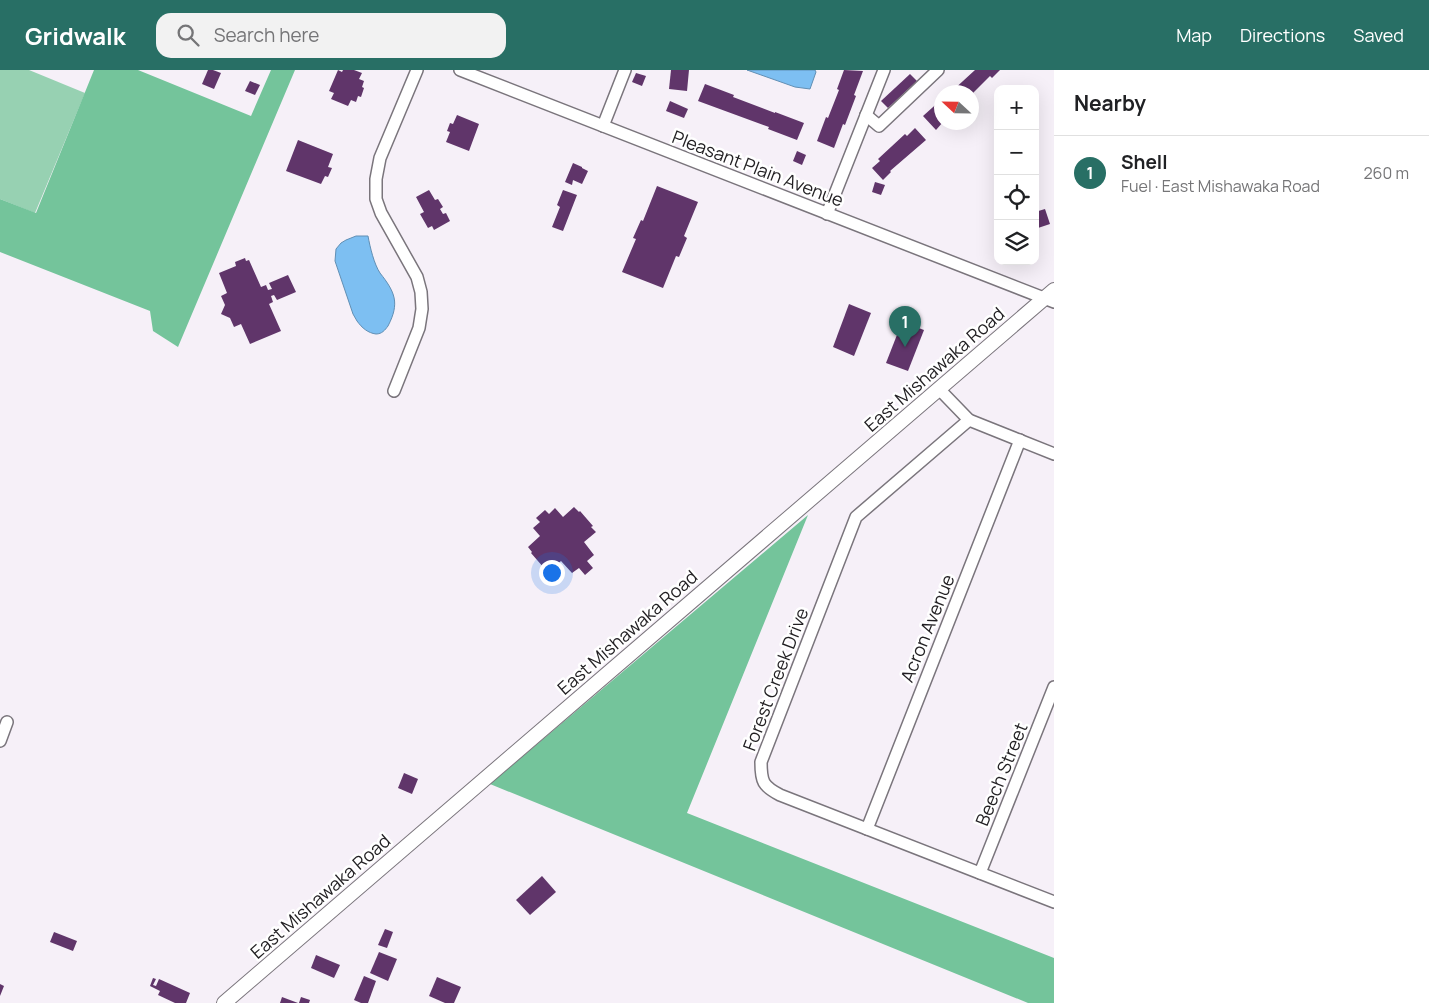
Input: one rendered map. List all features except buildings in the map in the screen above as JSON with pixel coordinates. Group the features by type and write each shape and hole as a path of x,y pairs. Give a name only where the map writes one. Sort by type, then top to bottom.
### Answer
{"main road":[{"name":"East Mishawaka Road","path":"224,1003 939,389 1051,297"}],"street":[{"path":"394,391 419,328 422,292 417,277 381,213 376,198 376,178 380,158 417,70"},
{"name":"Pleasant Plain Avenue","path":"460,70 827,214 1051,297"},
{"path":"603,126 625,70"},
{"path":"827,214 884,70"},
{"path":"866,115 879,126 938,70"},
{"path":"939,389 969,420 1054,454"},
{"name":"Forest Creek Drive","path":"969,420 856,516 761,762 761,777 767,788 780,795 1054,902"},
{"name":"Acron Avenue","path":"867,829 1020,440"},
{"name":"Beech Street","path":"980,873 1054,687"},
{"path":"0,741 7,722"}],"green space":[{"path":"0,70 29,70 85,93 35,213 0,199"},
{"path":"94,70 138,70 251,116 271,70 295,70 178,347 153,331 150,311 0,252 0,199 36,213"},
{"path":"808,515 687,813 1054,958 1054,1003 1028,1003 490,784"}],"water":[{"path":"747,70 815,70 816,72 810,89 795,87"},
{"path":"356,236 368,236 376,265 394,298 395,304 392,318 386,329 378,334 363,328 357,321 335,261 336,249 341,243"}],"place":[{"name":"Shell","path":"905,347"}]}
